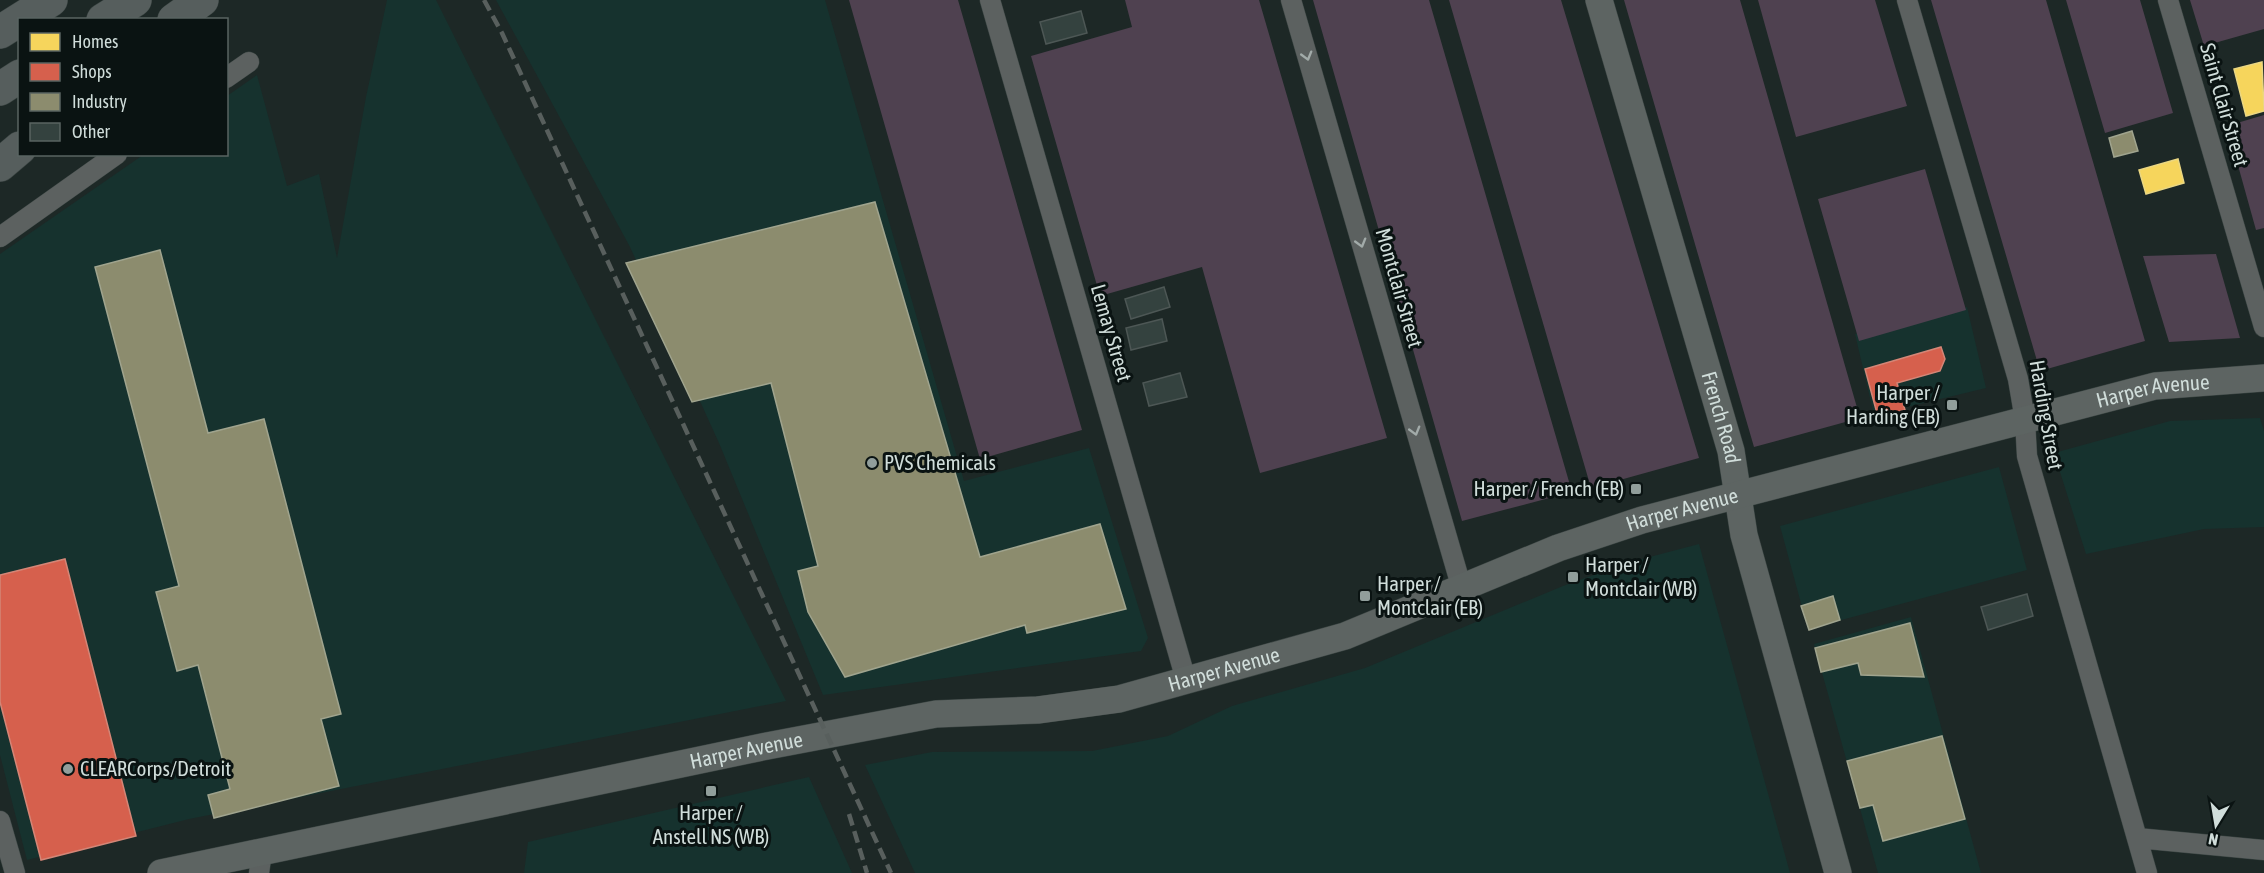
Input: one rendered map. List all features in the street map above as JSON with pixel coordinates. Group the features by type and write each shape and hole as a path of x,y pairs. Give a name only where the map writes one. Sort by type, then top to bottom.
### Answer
{"highway":[{"path":"22,18 51,0"},
{"path":"106,18 135,0"},
{"path":"177,18 202,0"},
{"path":"0,32 18,21"},
{"path":"0,90 18,76"},
{"path":"0,165 18,150"}],"main road":[{"name":"French Road","path":"1599,0 1731,451 1744,535 1838,873"},
{"name":"Harper Avenue","path":"161,873 260,862 767,746 936,714 1084,705 1119,699 1345,636 1601,533 1738,494 2173,383 2264,378"}],"street":[{"name":"Lemay Street","path":"990,0 1186,680"},
{"name":"Montclair Street","path":"1291,0 1461,589"},
{"name":"Harding Street","path":"1907,0 2018,379 2025,420 2027,456 2147,873"},
{"name":"Saint Clair Street","path":"2168,0 2264,327"},
{"path":"228,77 249,62"},
{"path":"0,237 114,156"},
{"path":"0,821 15,873"},
{"path":"2137,838 2264,850"}],"shaded area":[{"path":"387,0 436,0 786,701 189,819 27,860 0,755 0,254 142,156 228,156 228,95 257,75 287,186 319,174 337,258 366,97"},
{"name":"PVS Chemicals","path":"496,0 825,0 964,481 1089,448 1148,638 1141,651 823,695 719,443 630,247"},
{"path":"849,0 958,0 1082,430 980,459"},
{"path":"1125,0 1259,0 1387,438 1260,473 1202,267 1100,296 1031,56 1132,27"},
{"path":"1313,0 1429,0 1572,492 1462,521"},
{"path":"1449,0 1561,0 1699,458 1591,488"},
{"path":"1624,0 1740,0 1860,418 1754,447"},
{"path":"1758,0 1875,0 1907,106 1796,137"},
{"path":"1931,0 2046,0 2145,341 2040,371"},
{"path":"2066,0 2140,0 2173,113 2105,133"},
{"path":"2190,0 2264,0 2264,29 2204,46"},
{"path":"2264,115 2264,228 2256,230 2227,126"},
{"path":"1925,169 1966,310 1859,341 1818,199"},
{"path":"2216,254 2240,338 2169,342 2143,256"},
{"path":"1967,307 1986,388 1874,415 1855,334"},
{"path":"2260,418 2264,431 2264,527 2204,529 2086,554 2054,453 2170,421"},
{"path":"1999,467 2027,570 1808,629 1780,526"},
{"path":"1699,544 1790,873 915,873 865,765 932,752 1092,751 1168,736 1232,706 1365,668 1563,586 1627,563"},
{"path":"1911,617 1981,873 1878,873 1814,644"},
{"path":"809,777 852,873 524,873 528,842"}],"building: Homes":[{"path":"2262,62 2264,111 2246,116 2234,69"},
{"path":"2178,159 2184,183 2146,194 2139,170"}],"building: Shops":[{"path":"1941,347 1945,359 1940,371 1897,383 1905,410 1878,417 1865,369"},
{"name":"CLEARCorps/Detroit","path":"65,559 136,836 41,860 0,702 0,575"}],"building: Industry":[{"path":"2132,131 2138,151 2114,157 2109,138"},
{"name":"PVS Chemicals","path":"875,202 980,557 1100,524 1126,609 1027,633 1025,625 845,677 808,612 798,571 818,566 771,383 692,402 626,263"},
{"path":"160,250 208,433 264,419 341,714 321,719 339,786 214,818 208,795 230,789 198,665 177,671 156,592 179,586 95,267"},
{"path":"1833,596 1840,620 1809,630 1801,606"},
{"path":"1910,623 1924,677 1861,675 1858,663 1821,672 1815,648"},
{"path":"1942,736 1965,819 1883,841 1873,805 1860,808 1847,761"}],"building: Other":[{"path":"1081,11 1087,33 1046,44 1040,22"},
{"path":"1164,287 1170,307 1131,319 1125,299"},
{"path":"1162,319 1167,341 1131,350 1126,328"},
{"path":"1180,373 1187,397 1149,406 1143,383"},
{"path":"2027,594 2033,616 1988,630 1981,607"}],"railway":[{"path":"484,0 502,33 891,873"},
{"path":"849,814 867,873"}],"place":[{"name":"Harper / Harding (EB)","path":"1952,405"},
{"name":"PVS Chemicals","path":"872,463"},
{"name":"Harper / French (EB)","path":"1636,489"},
{"name":"Harper / Montclair (WB)","path":"1573,577"},
{"name":"Harper / Montclair (EB)","path":"1365,596"},
{"name":"CLEARCorps/Detroit","path":"68,769"},
{"name":"Harper / Anstell NS (WB)","path":"711,791"}]}
